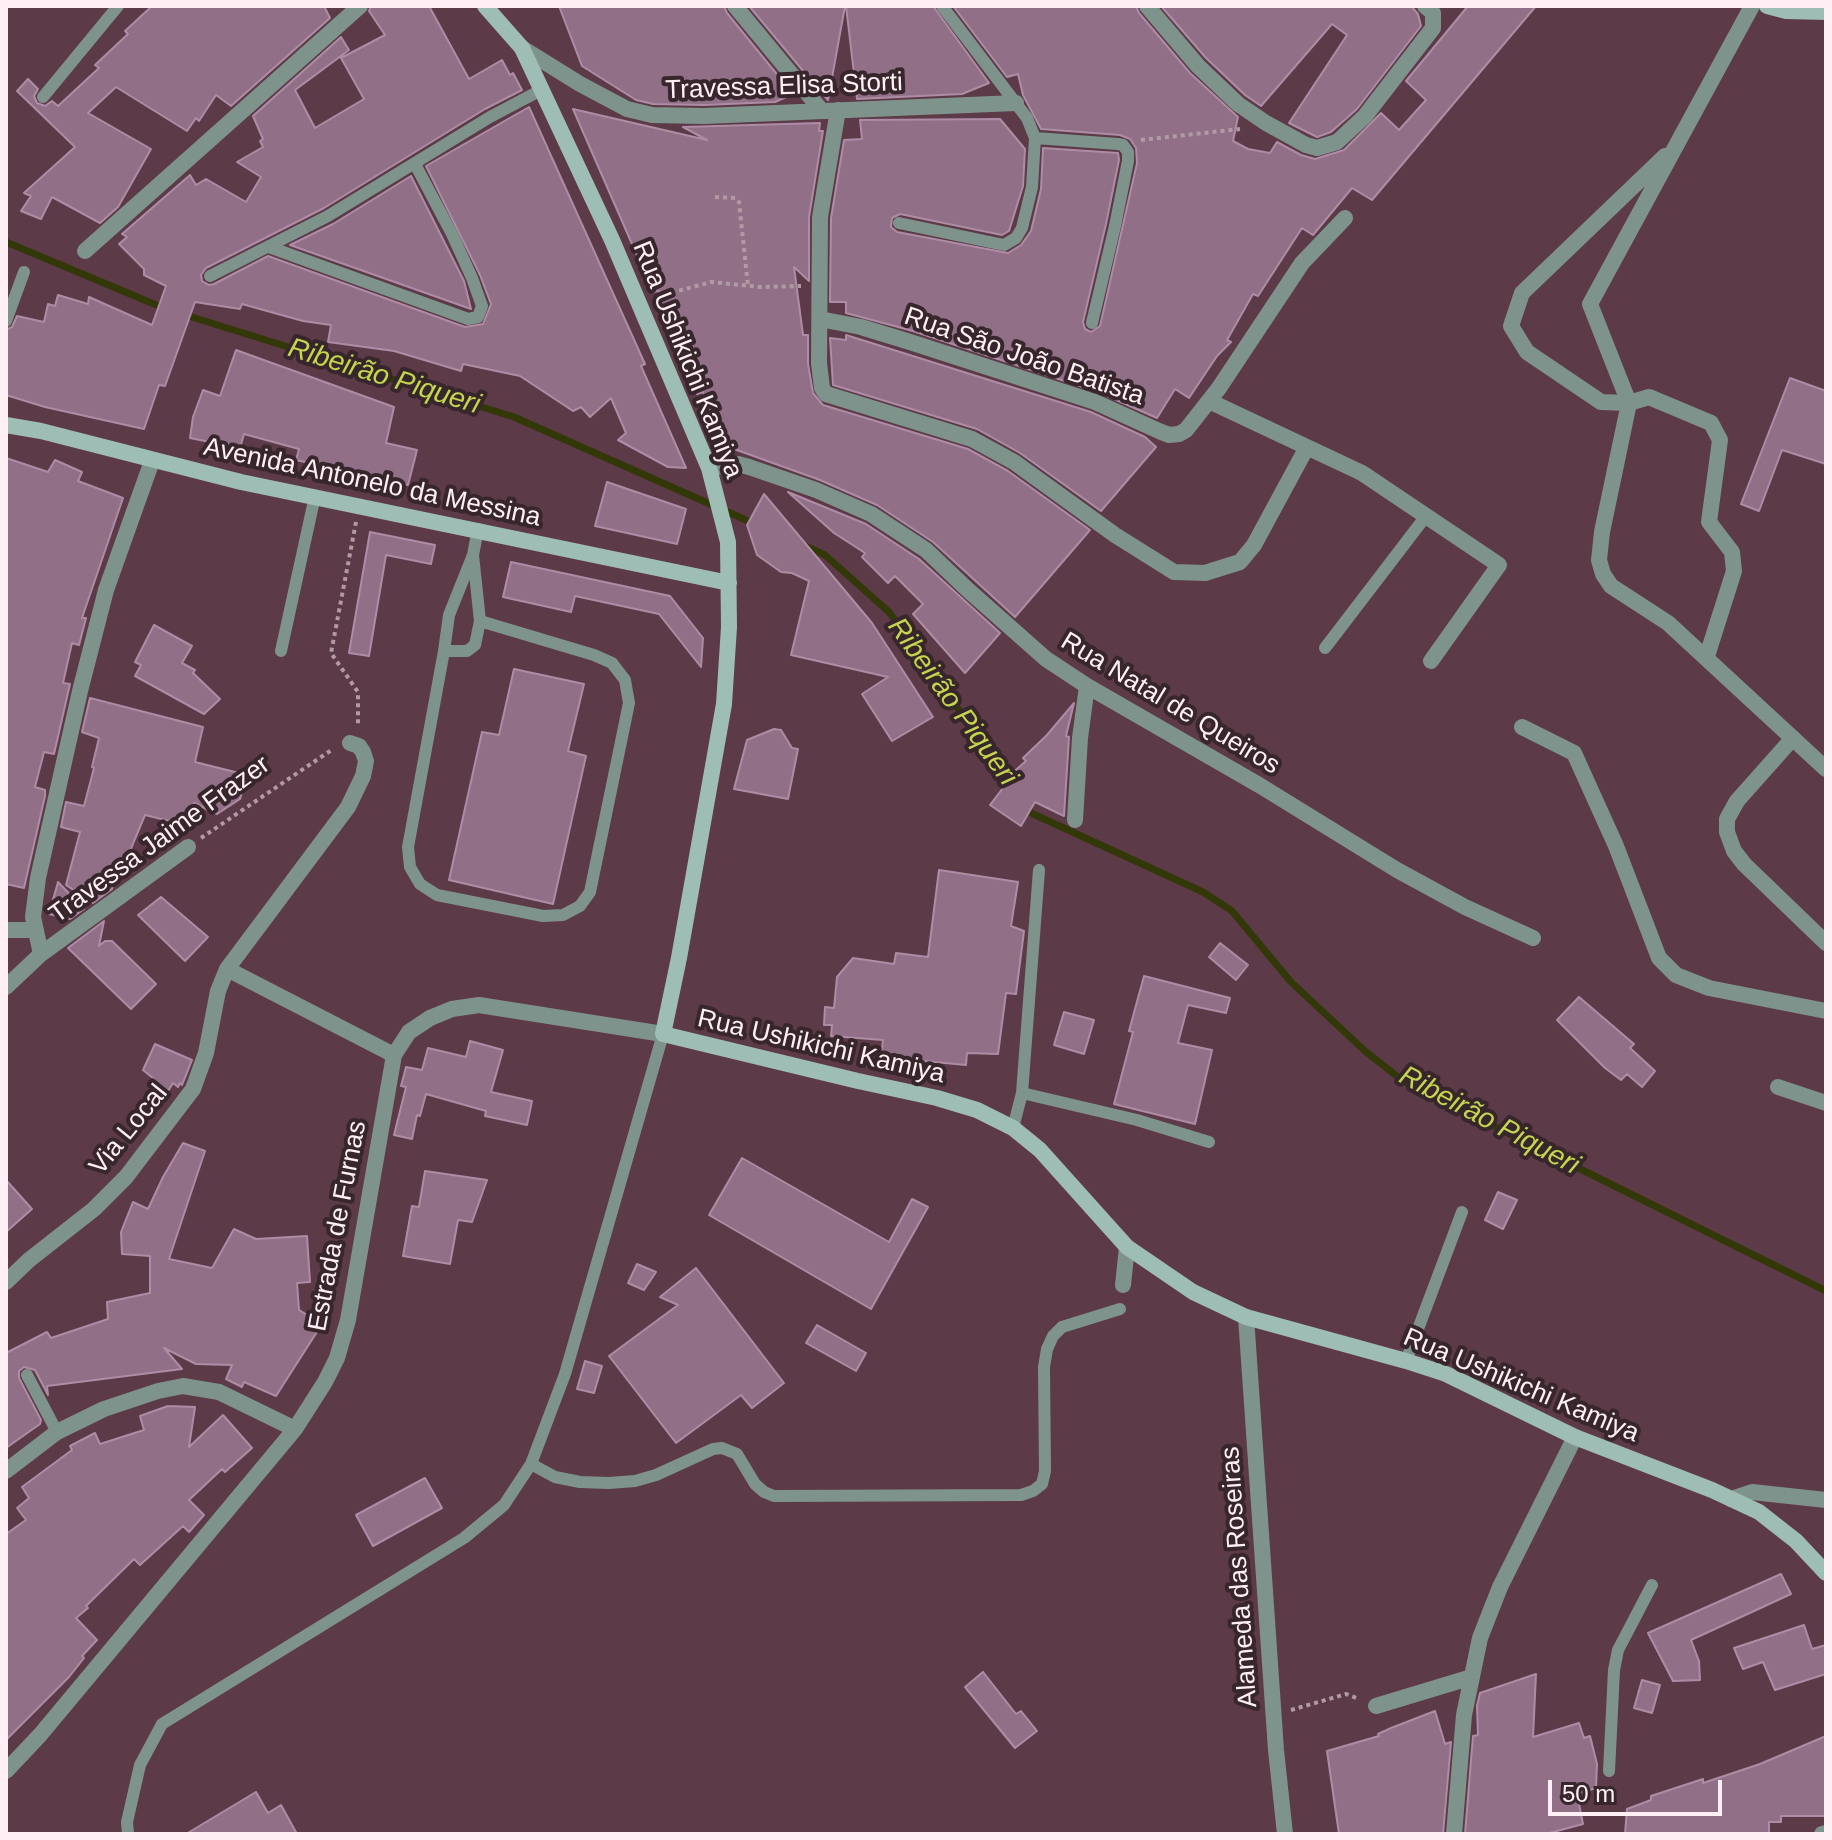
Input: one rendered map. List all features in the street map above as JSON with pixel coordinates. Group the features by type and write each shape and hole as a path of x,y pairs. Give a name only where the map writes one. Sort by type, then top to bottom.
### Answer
{"main road":[{"name":"Rua Ushikichi Kamiya","path":"485,6 522,48 612,240 711,474 728,542 729,627 724,704 663,1034 977,1110 1013,1128 1040,1150 1127,1247 1193,1292 1246,1317 1406,1361 1483,1391 1575,1437 1731,1499 1759,1512 1796,1541 1826,1573"},
{"path":"1767,6 1786,11 1826,12"},
{"name":"Avenida Antonelo da Messina","path":"6,425 41,431 152,461 729,583"}],"street":[{"path":"85,251 360,6"},
{"path":"735,6 829,110 820,217 819,286 819,363 822,388 826,394 972,439 1014,462 1115,535 1174,572 1205,573 1240,562 1254,545 1307,447"},
{"path":"1147,6 1222,90 1266,123 1317,148 1337,142 1365,116 1433,28 1433,13 1425,6"},
{"path":"1752,6 1590,304 1629,403 1599,560 1611,586 1668,623 1707,656 1826,769"},
{"name":"Travessa Elisa Storti","path":"522,48 627,109 652,115 704,116 1016,103"},
{"path":"1677,144 1522,293 1511,326 1527,352 1601,402 1629,403 1649,397 1711,423 1720,440 1709,522 1732,552 1734,571 1707,656"},
{"name":"Rua São João Batista","path":"820,319 861,327 1095,402 1169,435 1186,430 1302,263 1345,218"},
{"path":"1209,401 1362,473 1499,565 1431,661"},
{"path":"41,954 34,930 38,878 108,584 152,461"},
{"name":"Rua Natal de Queiros","path":"711,474 738,464 749,467 816,490 883,521 926,550 1046,659 1087,686 1259,785 1397,870 1533,938"},
{"path":"1075,820 1087,686"},
{"path":"1522,727 1574,753 1616,846 1659,958 1676,975 1709,988 1826,1011"},
{"path":"1793,738 1737,801 1727,819 1727,832 1734,851 1744,864 1826,943"},
{"name":"Via Local","path":"6,1282 94,1209 126,1177 193,1089 206,1053 218,991 227,969 348,807 363,776 366,761 359,746 350,743"},
{"name":"Travessa Jaime Frazer","path":"6,987 41,954 188,847"},
{"path":"6,930 34,930"},
{"path":"227,969 394,1055 409,1032 430,1018 452,1009 479,1005 663,1034"},
{"name":"Estrada de Furnas","path":"6,1771 40,1735 295,1429 337,1358 348,1320 394,1055"},
{"path":"1778,1087 1826,1103"},
{"path":"1123,1285 1127,1247"},
{"name":"Alameda das Roseiras","path":"1246,1317 1273,1715 1285,1834"},
{"path":"6,1471 57,1432 104,1409 183,1386 219,1392 295,1429"},
{"path":"1454,1834 1464,1715 1480,1638 1500,1587 1575,1437"},
{"path":"1731,1499 1752,1492 1826,1500"},
{"path":"1376,1706 1472,1677"}],"lane":[{"path":"43,97 118,6"},
{"path":"899,223 1004,245 1011,243 1022,228 1029,200 1035,138 1027,118 942,6"},
{"path":"210,276 328,216 490,117 543,89"},
{"path":"1035,138 1123,145 1128,152 1092,323"},
{"path":"269,247 468,319 478,317 482,306 472,278 415,164"},
{"path":"6,321 24,272"},
{"path":"281,651 315,496"},
{"path":"1325,648 1426,516"},
{"path":"478,529 473,555 449,615 408,847 410,867 420,884 437,895 543,916 563,915 580,906 590,892 629,703 625,680 612,663 594,655 480,621"},
{"path":"444,651 467,651 475,645 480,621 473,555"},
{"path":"1013,1128 1022,1093 1039,870"},
{"path":"128,1834 127,1822 140,1765 162,1724 464,1538 504,1505 531,1464 565,1374 663,1034"},
{"path":"1022,1093 1137,1120 1209,1142"},
{"path":"1406,1361 1462,1212"},
{"path":"531,1464 555,1477 580,1482 635,1481 722,1448 737,1454 755,1484 774,1496 1021,1495 1042,1484 1045,1471 1044,1367 1053,1336 1062,1327 1120,1309"},
{"path":"27,1375 57,1432"},
{"path":"1609,1771 1614,1670 1618,1650 1652,1585"}],"path":[{"path":"1123,145 1217,133 1266,123"},
{"path":"715,197 735,198 739,202 748,286"},
{"path":"637,302 711,282 748,286 819,286"},
{"path":"350,743 357,730 360,712 358,692 331,653 359,504"},
{"name":"Travessa Jaime Frazer","path":"188,847 321,755 350,743"},
{"path":"1273,1715 1346,1694 1376,1706"}],"building":[{"path":"152,6 324,6 330,18 231,106 216,95 199,121 196,118 187,131 116,87 88,113 151,149 118,207 100,223 52,197 41,219 21,211 31,196 24,193 75,147 17,91 28,79 38,89 34,96 37,103 45,106 52,101 58,106 99,68 95,65"},
{"path":"371,6 429,6 469,79 502,60 522,90 485,109 324,208 206,268 201,275 202,281 214,284 268,256 465,327 483,324 491,304 480,275 426,166 529,107 645,364 641,366 686,468 668,467 618,440 626,433 611,398 590,417 581,407 573,411 520,376 463,364 461,371 394,351 328,342 331,325 303,321 242,304 240,309 195,302 165,386 159,385 144,429 6,395 6,330 12,327 17,316 44,322 48,304 55,306 58,295 88,304 89,297 152,325 166,286 144,275 144,269 119,244 127,237 122,234 190,175 196,185 206,179 246,202 261,177 237,162 263,147 260,141 263,139 253,116 341,37 349,50 295,90 315,128 364,99 341,58 385,35 369,11"},
{"path":"559,6 724,6 793,94 775,102 704,105 653,104 636,100 582,66"},
{"path":"749,6 845,6 828,100 814,84"},
{"path":"846,6 933,6 989,83 962,94 857,99"},
{"path":"953,6 1136,6 1190,73 1238,117 1233,141 1248,149 1270,153 1277,142 1315,159 1344,150 1381,113 1399,130 1426,100 1406,81 1468,6 1536,6 1372,200 1352,188 1313,235 1302,228 1258,296 1253,294 1227,340 1231,342 1217,356 1189,398 1175,389 1157,418 1098,392 913,331 846,313 846,302 830,302 831,218 844,140 862,139 860,120 1000,119 1025,149 1023,186 1009,231 1002,235 900,214 892,218 891,227 897,232 1008,253 1021,245 1031,231 1041,189 1043,148 1118,153 1106,224 1083,322 1085,329 1091,332 1100,326 1137,163 1136,148 1130,139 1120,135 1041,129 1023,95 1018,74 1007,77"},
{"path":"1161,6 1411,6 1418,14 1421,26 1357,109 1331,132 1317,137 1289,123 1347,35 1332,24 1261,106 1206,58"},
{"path":"573,109 707,140 683,127 820,123 819,131 823,131 809,217 809,281 794,267 803,335 808,335 808,364 813,393 823,405 968,449 1008,471 1090,530 1015,617 933,542 877,505 820,480 723,445 703,392 697,394 694,382 691,383 665,317 659,291 653,292"},
{"path":"411,176 464,281 471,309 290,245 333,224"},
{"path":"846,335 1091,412 1145,437 1156,447 1101,511 1020,453 977,429 833,385 830,338 846,340"},
{"path":"236,350 394,407 386,443 417,450 408,485 296,460 299,449 244,434 240,448 190,438 193,417 203,390 220,396"},
{"path":"1790,378 1826,391 1826,464 1782,450 1759,511 1741,504"},
{"path":"6,458 48,472 55,460 82,472 78,481 123,498 82,618 86,618 79,645 72,643 63,683 70,684 54,754 44,752 35,787 45,790 45,796 24,888 6,884"},
{"path":"607,482 686,509 677,544 595,526"},
{"path":"788,492 866,524 919,559 1000,633 965,673 913,614 923,604 895,576 888,583 862,557 865,553 834,533"},
{"path":"764,494 872,623 933,717 892,741 862,694 888,677 791,655 809,581 792,573 781,572 757,555 747,525"},
{"path":"370,532 435,545 431,564 386,555 369,656 349,653"},
{"path":"511,562 670,596 703,638 701,667 659,614 575,596 571,612 503,597"},
{"path":"154,625 192,646 182,663 195,670 193,673 220,699 204,714 135,676 141,665 135,662"},
{"path":"514,669 584,684 568,751 586,756 553,904 449,880 482,732 499,735"},
{"path":"90,698 203,727 195,762 247,775 240,799 217,814 194,803 190,826 145,815 124,877 115,875 112,889 93,903 66,885 80,832 61,827 66,802 84,806 94,768 99,738 82,732"},
{"path":"1074,703 1066,736 1069,737 1064,816 1035,802 1021,826 990,805 1006,784 1002,782 1026,761 1023,758"},
{"path":"774,729 781,730 792,748 798,749 788,799 734,789 747,740"},
{"path":"939,870 1018,882 1011,926 1024,931 1016,994 1006,993 998,1054 967,1053 966,1065 881,1057 883,1040 831,1036 832,1025 824,1025 825,1007 834,1008 837,977 853,958 894,964 896,953 928,957"},
{"path":"58,882 84,909 70,919 49,914"},
{"path":"161,897 208,937 185,961 138,915"},
{"path":"104,921 99,946 105,941 112,941 156,984 131,1009 68,948"},
{"path":"1220,943 1248,965 1236,980 1209,957"},
{"path":"1144,976 1230,998 1226,1013 1188,1005 1178,1043 1212,1050 1195,1124 1114,1104"},
{"path":"1579,997 1634,1044 1630,1048 1655,1071 1642,1087 1627,1074 1621,1080 1605,1068 1557,1020"},
{"path":"1064,1012 1094,1020 1084,1054 1054,1045"},
{"path":"470,1041 503,1050 491,1092 532,1101 527,1125 485,1116 486,1111 426,1094 412,1139 394,1135 406,1087 401,1086 406,1067 422,1070 428,1048 466,1057"},
{"path":"155,1044 192,1060 182,1085 180,1083 178,1087 173,1083 168,1091 143,1070"},
{"path":"183,1143 205,1151 169,1259 212,1268 234,1229 256,1239 307,1236 310,1282 297,1283 299,1310 322,1324 276,1396 244,1382 242,1387 226,1379 232,1365 196,1364 164,1348 182,1369 47,1386 48,1395 35,1370 24,1367 19,1371 19,1378 41,1420 40,1424 6,1448 6,1353 47,1332 51,1338 108,1319 107,1302 150,1293 150,1256 122,1254 121,1232 133,1202 148,1209"},
{"path":"742,1158 889,1242 912,1199 928,1207 871,1309 709,1215"},
{"path":"425,1171 487,1180 472,1222 458,1220 450,1264 403,1256 412,1206 419,1207"},
{"path":"6,1180 32,1209 6,1232"},
{"path":"1498,1192 1517,1200 1503,1229 1485,1220"},
{"path":"637,1264 656,1272 644,1290 628,1283"},
{"path":"696,1268 784,1383 752,1408 741,1395 676,1443 609,1356 678,1305 660,1297"},
{"path":"817,1325 866,1353 856,1371 806,1343"},
{"path":"585,1361 602,1366 594,1393 577,1389"},
{"path":"168,1406 195,1407 189,1447 223,1415 252,1448 225,1472 222,1469 189,1500 204,1515 189,1532 183,1526 140,1565 134,1559 86,1606 88,1608 76,1618 97,1640 69,1677 6,1740 6,1534 26,1520 17,1508 29,1498 22,1487 72,1450 70,1446 95,1433 100,1444 144,1430 140,1416"},
{"path":"425,1478 442,1508 373,1546 356,1515"},
{"path":"1781,1574 1791,1594 1691,1640 1699,1661 1700,1680 1673,1681 1648,1633"},
{"path":"1804,1625 1812,1649 1826,1645 1826,1674 1775,1690 1763,1662 1743,1669 1734,1648"},
{"path":"983,1672 1016,1714 1021,1711 1037,1731 1015,1748 965,1687"},
{"path":"1536,1674 1533,1737 1579,1723 1584,1738 1590,1736 1597,1764 1596,1788 1577,1794 1583,1824 1546,1834 1465,1834 1473,1736 1478,1735 1480,1693"},
{"path":"1642,1680 1660,1685 1652,1713 1634,1708"},
{"path":"1435,1711 1445,1744 1451,1742 1443,1834 1339,1834 1327,1751 1379,1736 1391,1728"},
{"path":"1826,1736 1826,1816 1781,1816 1781,1822 1769,1822 1769,1834 1625,1834 1627,1809 1651,1800 1651,1796 1760,1764"},
{"path":"256,1792 268,1813 281,1805 297,1834 186,1834"}],"waterway":[{"name":"Ribeirão Piqueri","path":"6,242 166,309"},
{"name":"Ribeirão Piqueri","path":"182,314 514,417 755,524"},
{"name":"Ribeirão Piqueri","path":"803,545 825,555 889,612 1011,783"},
{"name":"Ribeirão Piqueri","path":"1025,803 1031,813 1203,892 1232,911 1291,982 1365,1051 1403,1081 1826,1291"}]}
